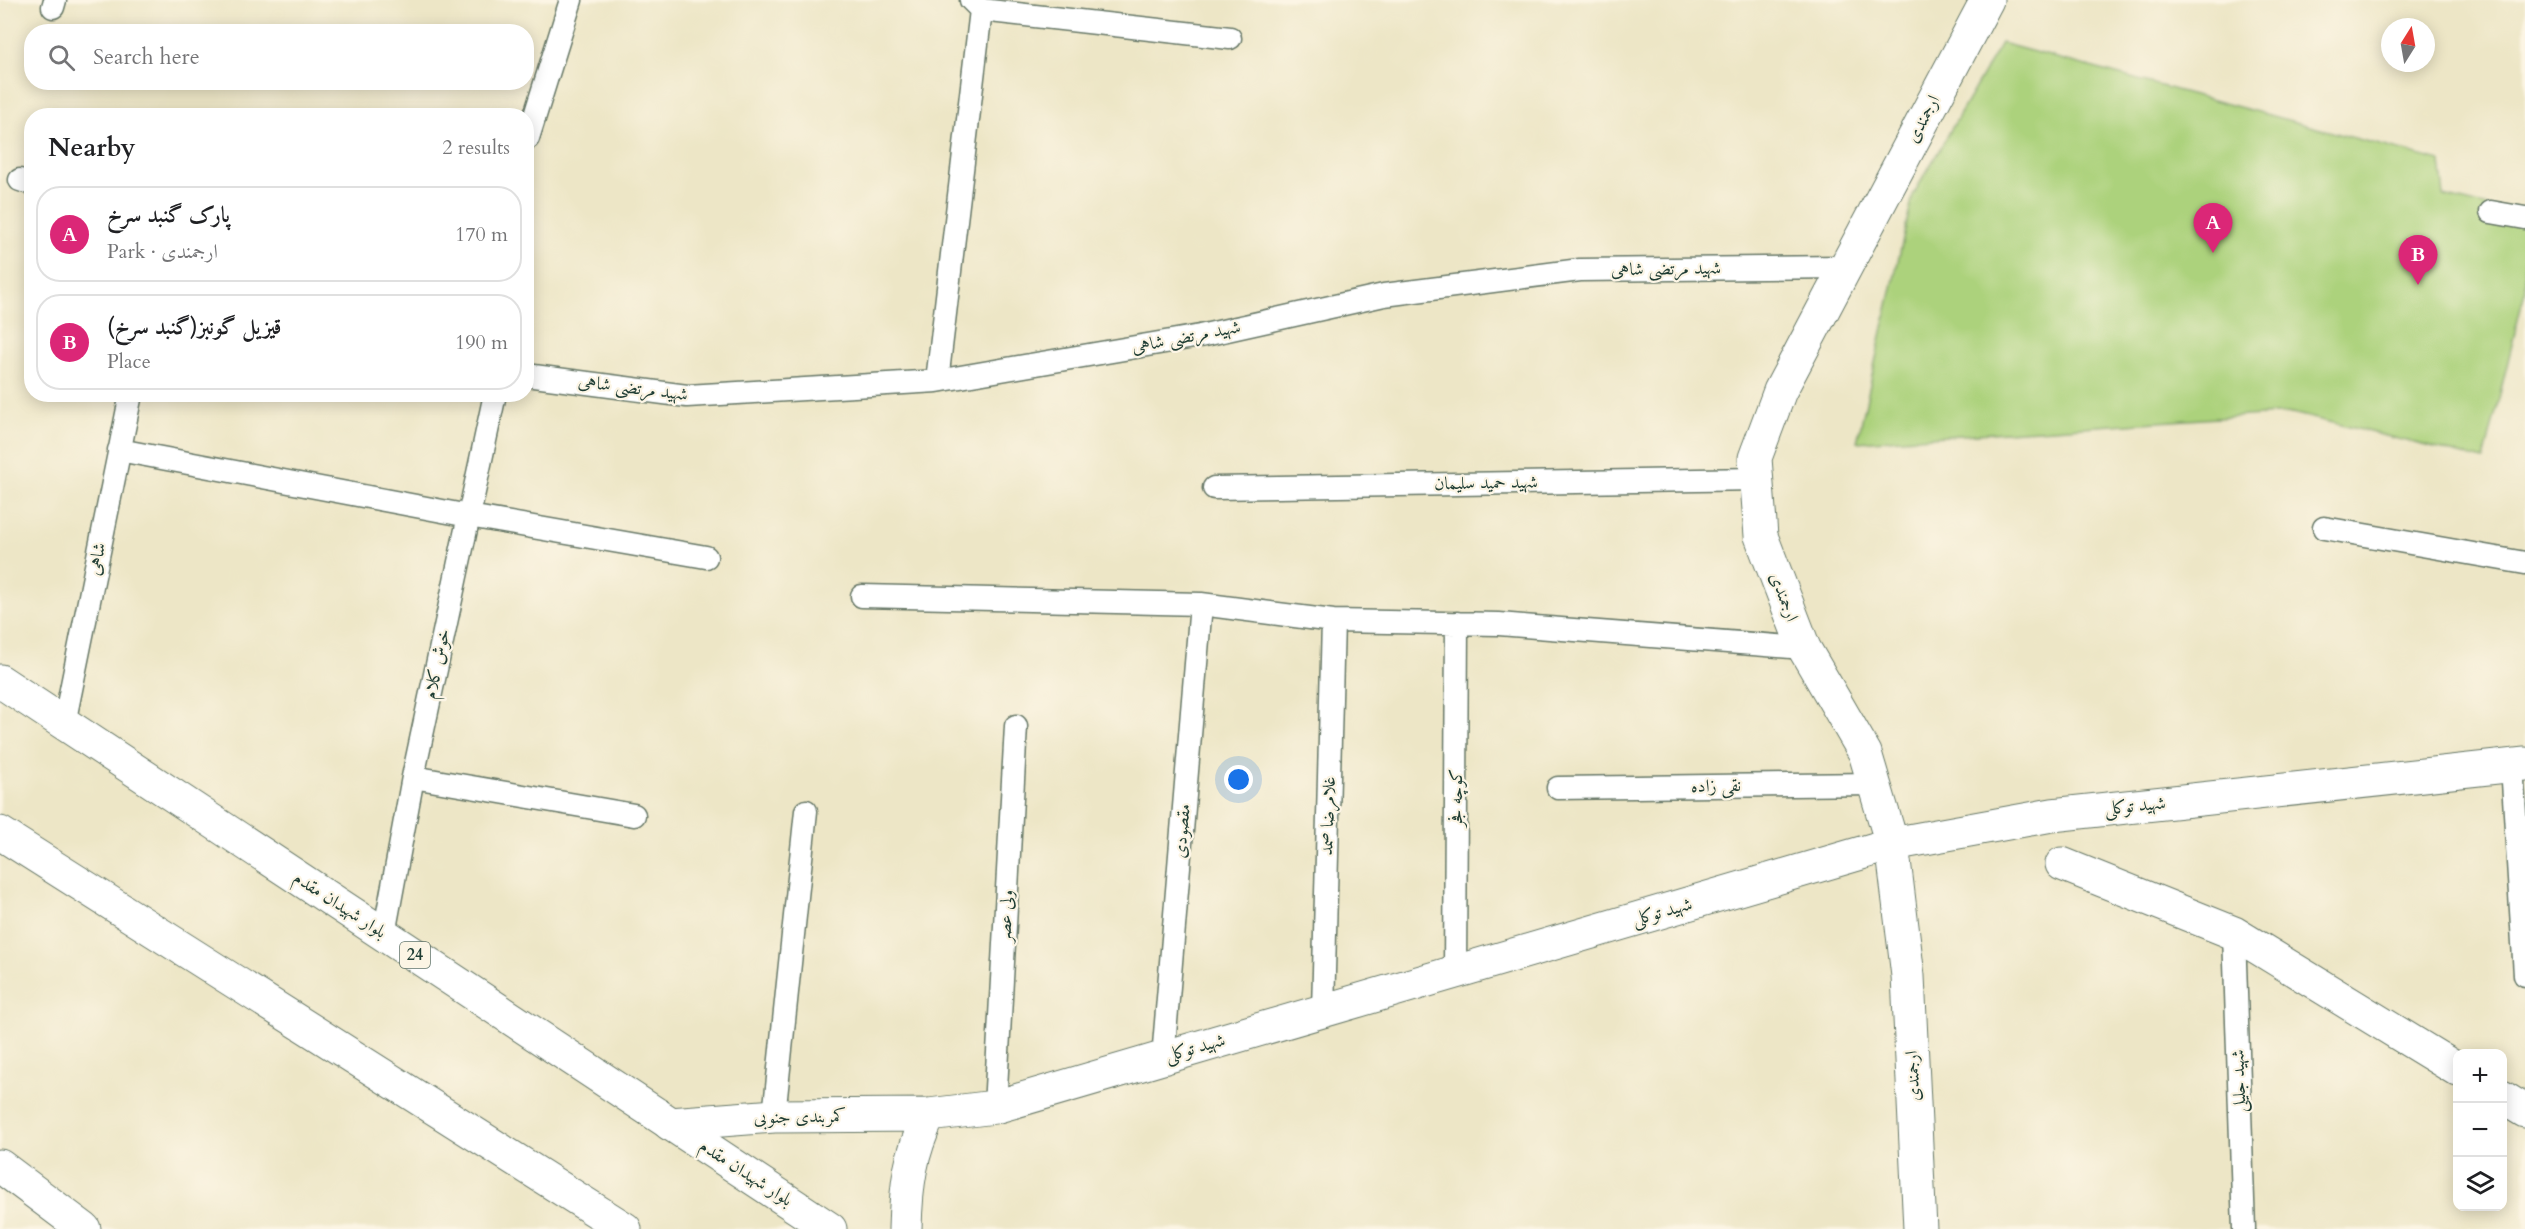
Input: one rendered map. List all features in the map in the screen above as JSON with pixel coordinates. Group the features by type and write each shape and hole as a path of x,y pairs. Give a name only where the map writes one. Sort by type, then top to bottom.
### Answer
{"street":[{"name":"ارجمندی","path":"1920,1229 1908,976 1892,844 1865,753 1804,648 1761,536 1755,458 1780,391 1987,0"},
{"name":"بلوار شهیدان مقدم","path":"0,681 830,1229"},
{"name":"شهید توکلی","path":"929,1115 995,1107 1892,844 2052,815 2519,765"},
{"path":"0,833 625,1229"},
{"path":"2062,864 2234,933 2453,1068"},
{"path":"2507,1101 2525,1111"},
{"name":"کمربندی جنوبی","path":"670,1124 774,1116 929,1115"},
{"path":"905,1229 908,1172 914,1150 929,1115"},
{"path":"0,1166 84,1229"}],"lane":[{"path":"534,119 571,0"},
{"path":"937,381 976,5 1230,38"},
{"path":"2491,212 2525,218"},
{"name":"شهید مرتضی شاهی","path":"534,376 687,396 937,381 1200,336 1384,295 1580,270 1845,267"},
{"name":"شاهی","path":"64,724 130,402"},
{"name":"خوش کلام","path":"384,934 413,777 493,402"},
{"path":"119,450 469,516 706,557"},
{"name":"شهید حمید سلیمان","path":"1214,488 1757,478"},
{"path":"2324,528 2525,563"},
{"path":"862,596 1201,604 1333,621 1457,623 1804,648"},
{"name":"مقصودی","path":"1163,1058 1201,604"},
{"name":"غلامرضا صمد","path":"1323,1011 1333,621"},
{"name":"كوچه فجر","path":"1455,972 1457,623"},
{"name":"ولی عصر","path":"995,1107 1017,726"},
{"path":"2519,765 2525,975"},
{"path":"413,777 634,815"},
{"name":"نقی زاده","path":"1558,788 1874,783"},
{"path":"774,1116 806,811"},
{"name":"شهید جلیلی","path":"2234,933 2244,1229"}],"green space":[{"path":"2001,43 2440,161 2444,196 2525,216 2525,291 2484,460 2292,413 1857,442 1913,195"}],"place":[{"name":"پارک گنبد سرخ","path":"2213,253"},
{"name":"قیزیل گونبز(گنبد سرخ)","path":"2418,285"}]}
